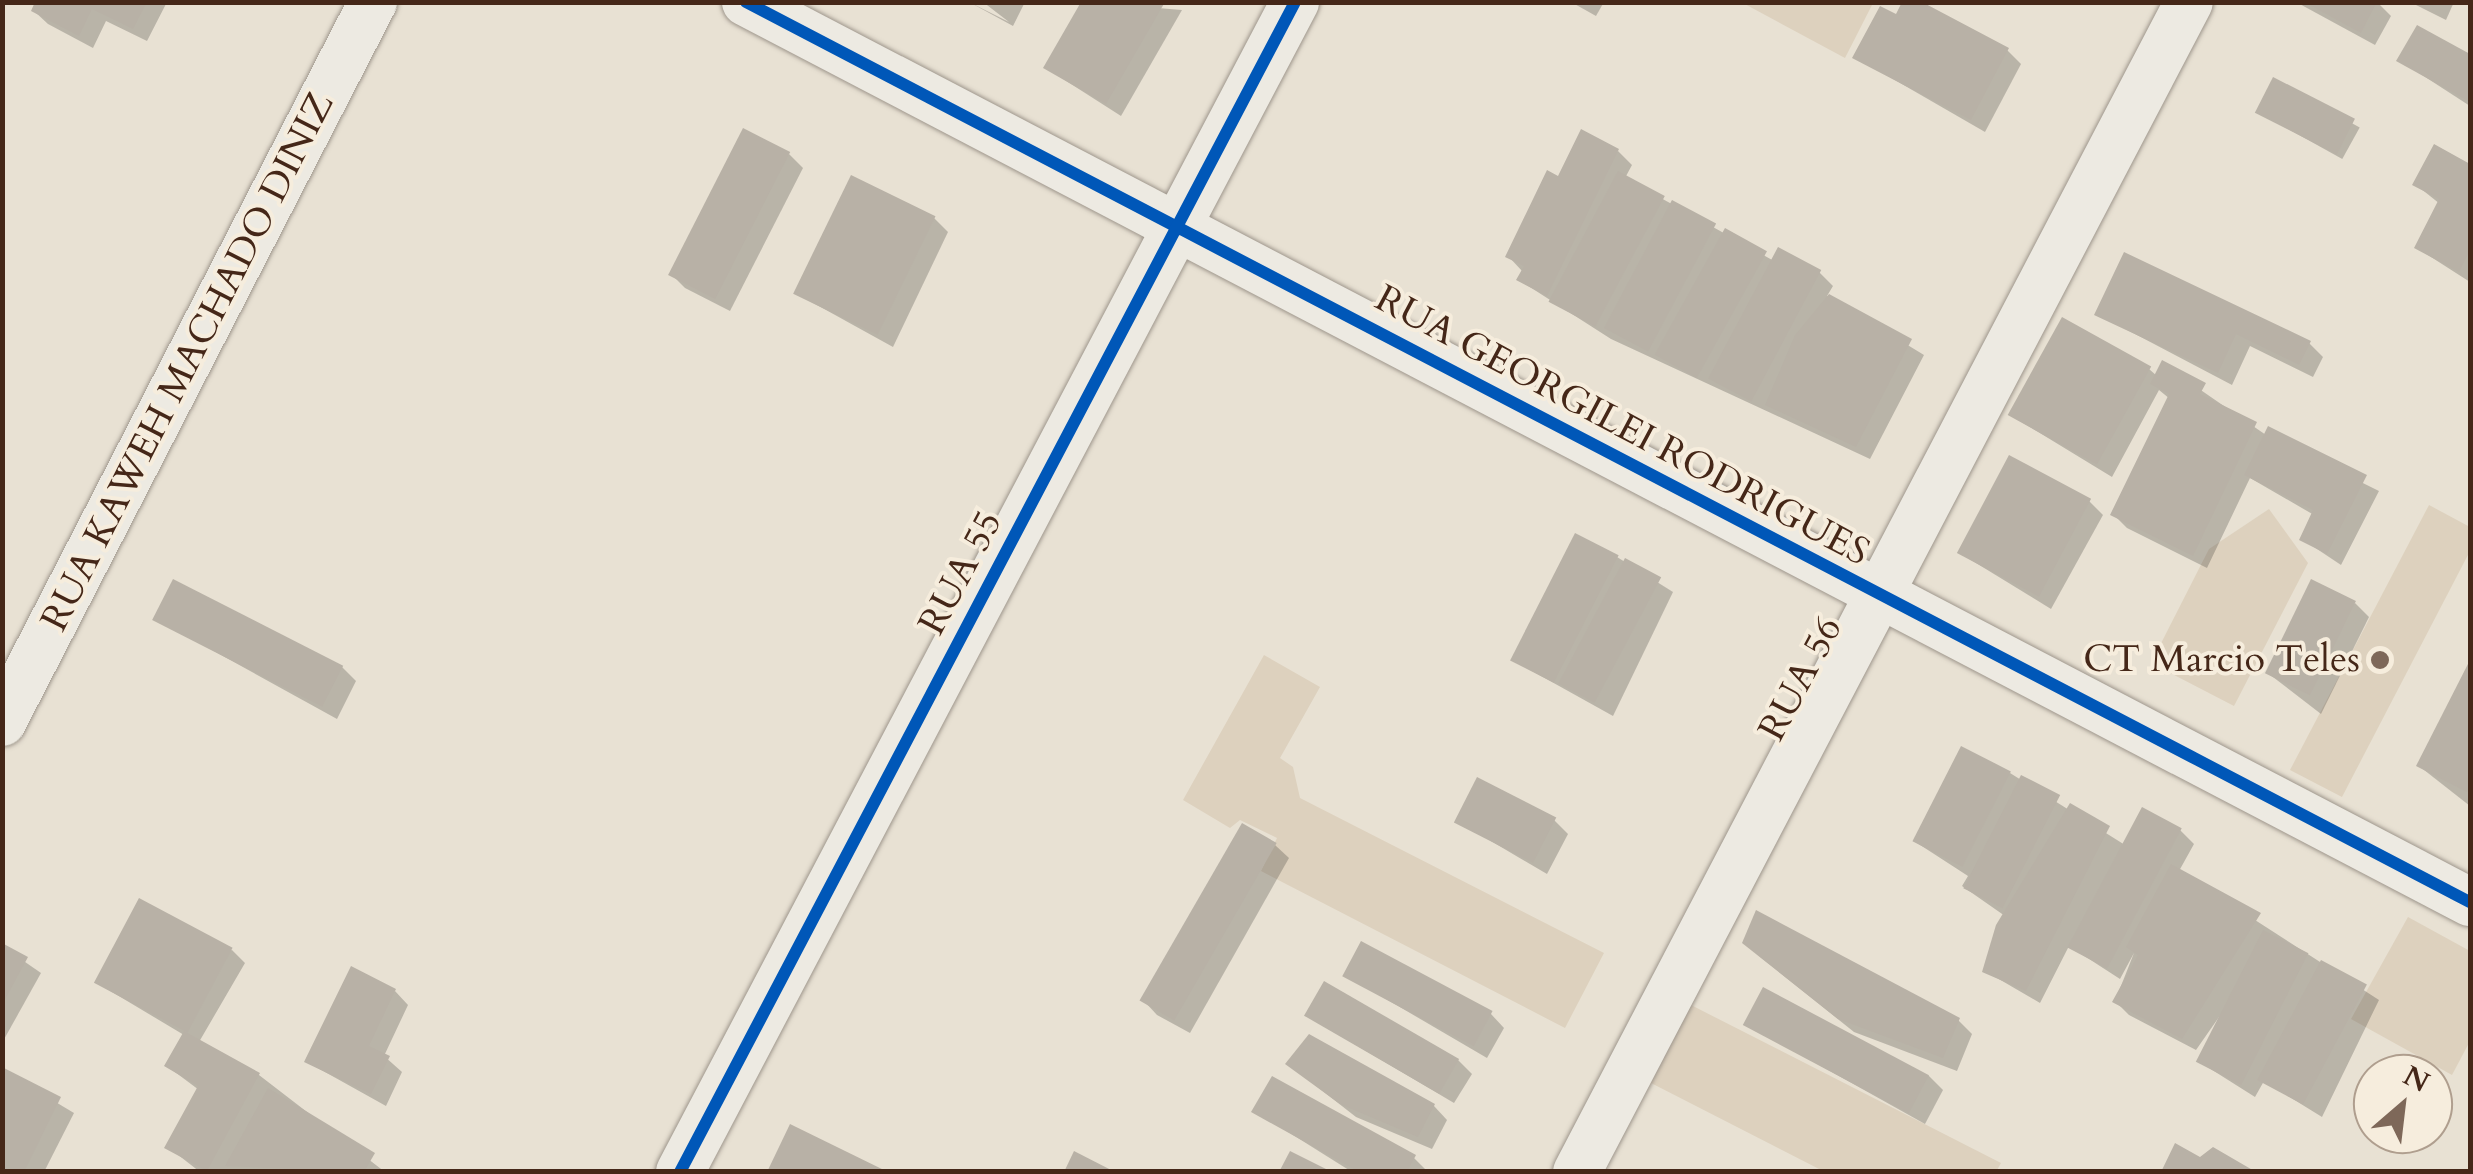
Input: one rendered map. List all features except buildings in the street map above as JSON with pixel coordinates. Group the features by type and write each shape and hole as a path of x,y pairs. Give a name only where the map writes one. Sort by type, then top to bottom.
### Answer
{"street":[{"name":"RUA KAWEH MACHADO DINIZ","path":"2,722 373,2"},
{"name":"RUA GEORGILEI RODRIGUES","path":"746,2 2470,902"},
{"name":"RUA 55","path":"680,1172 1295,2"},
{"name":"RUA 56","path":"1577,1172 2189,2"}],"shaded area":[{"path":"1741,2 1873,2 1873,3 1845,58"},
{"name":"CT Marcio Teles","path":"2429,505 2470,527 2470,551 2342,797 2290,770"},
{"path":"2269,509 2308,563 2234,706 2151,663 2209,549"},
{"path":"1264,655 1320,687 1280,758 1293,767 1300,798 1604,953 1565,1028 1261,871 1277,838 1240,820 1230,828 1183,800"},
{"path":"2408,917 2470,951 2470,1041 2453,1073 2453,1054 2414,1054 2351,1019"},
{"path":"1691,1005 2001,1163 1996,1172 1823,1171 1651,1083"}],"cycle path":[{"path":"746,2 2470,902"},
{"path":"680,1172 1295,2"}],"place":[{"name":"CT Marcio Teles","path":"2380,660"}]}
